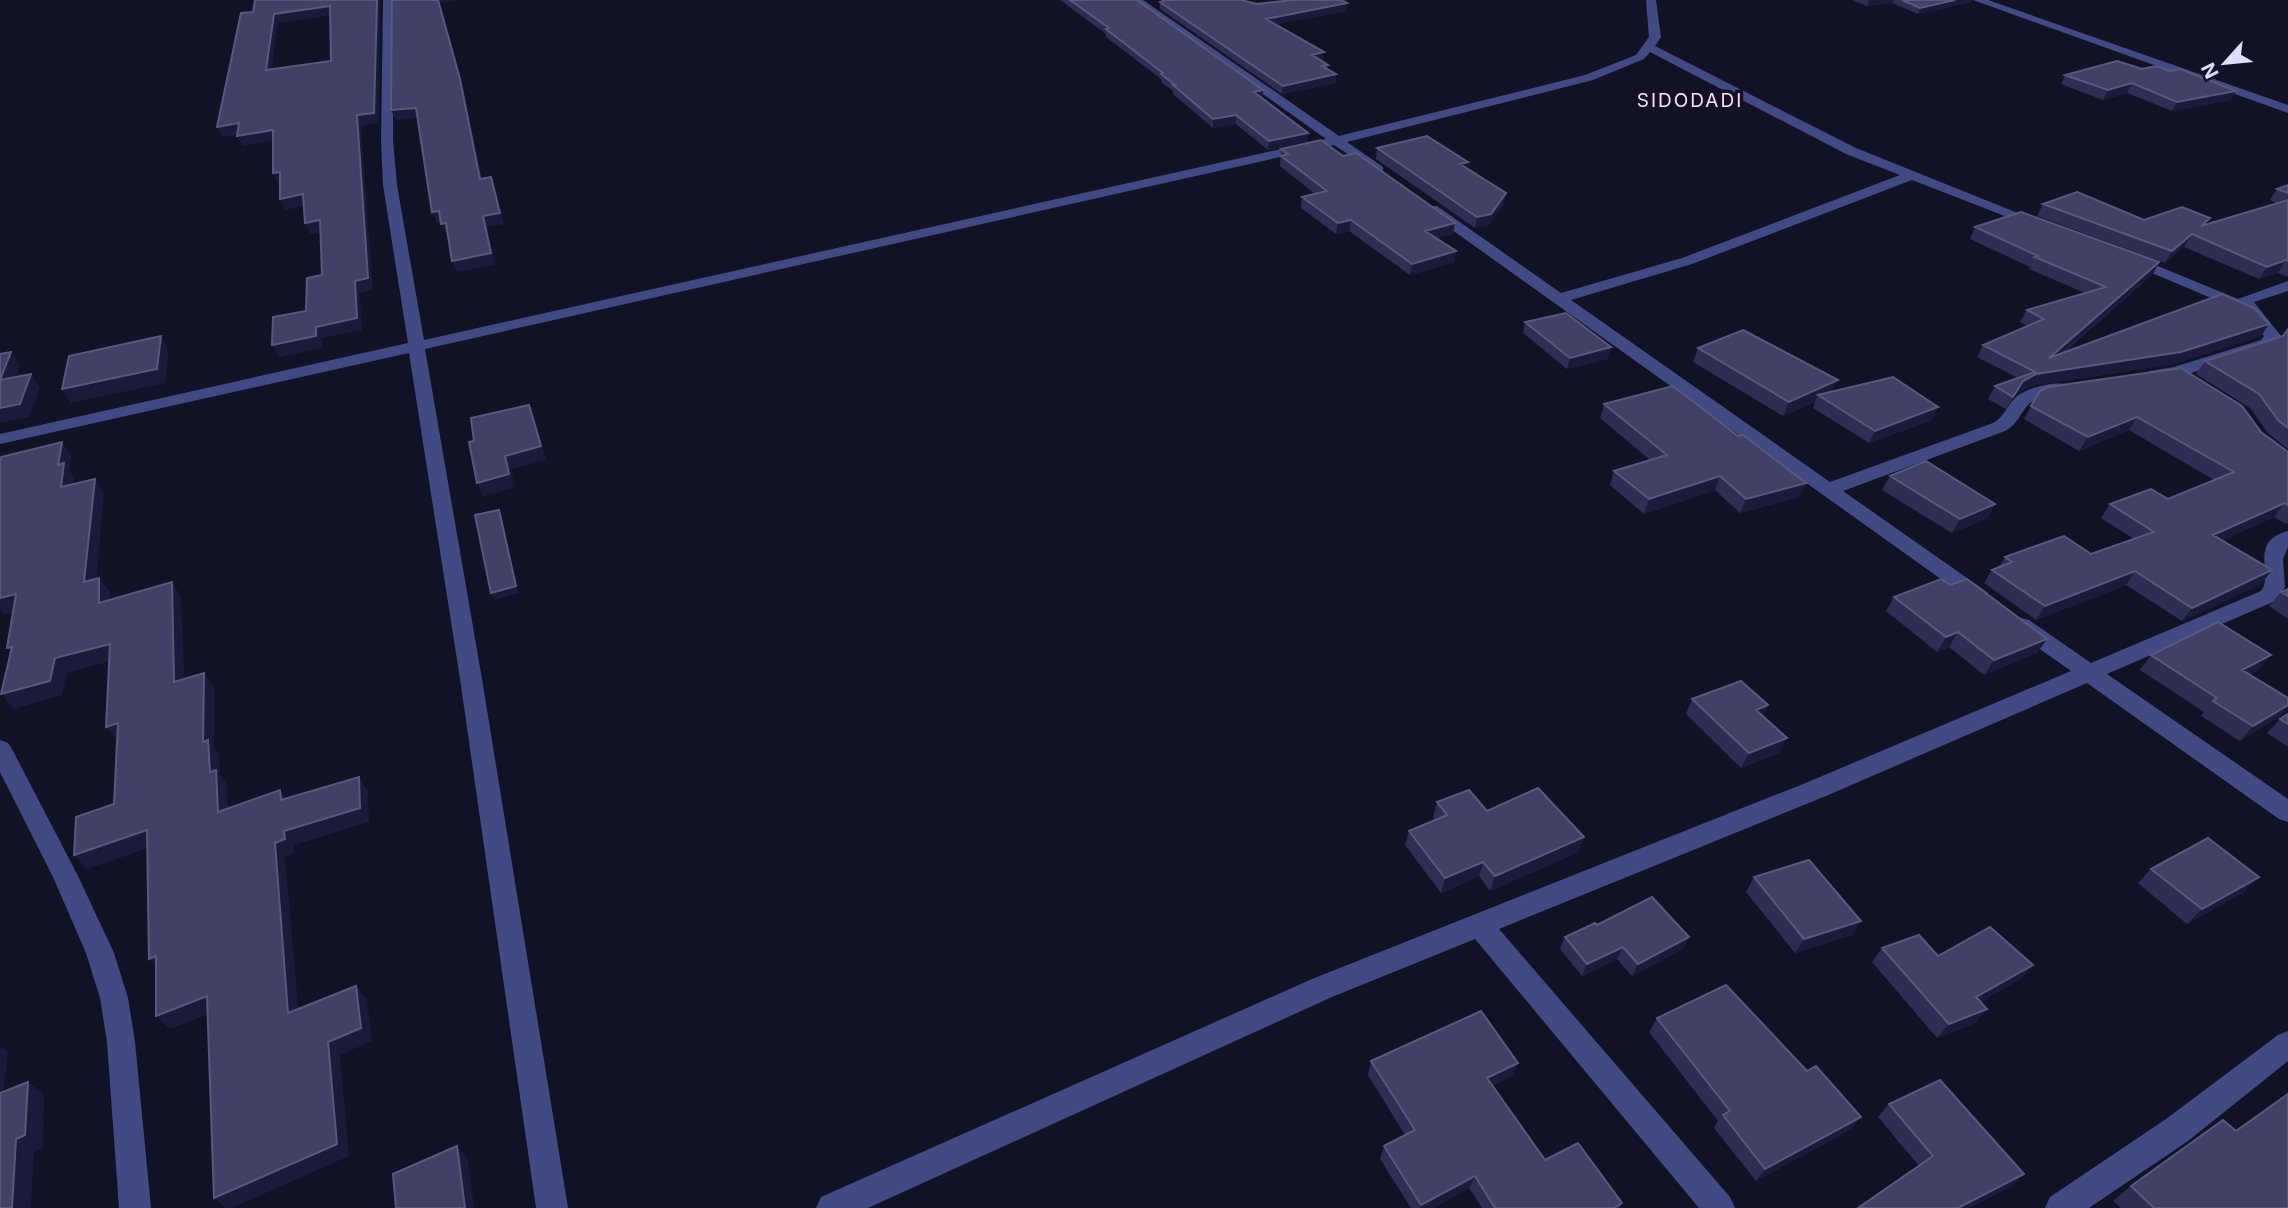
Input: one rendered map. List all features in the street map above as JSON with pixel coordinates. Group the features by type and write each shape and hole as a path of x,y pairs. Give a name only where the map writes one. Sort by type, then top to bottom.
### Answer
{"street":[{"path":"388,0 387,140 390,185 552,1208"},
{"path":"0,439 1336,141 1588,78 1640,57 1649,47 1654,37 1655,19 1651,0"},
{"path":"1978,0 2288,109"},
{"path":"1146,3 1392,180"},
{"path":"1649,47 1825,138 1910,176 2053,230"},
{"path":"1559,299 1687,261 1910,176"},
{"path":"1414,196 2288,813"},
{"path":"2118,254 2157,268 2248,309 2273,336 2267,342 2176,372 2138,378"},
{"path":"2248,309 2245,300 2288,286"},
{"path":"2176,372 2199,386"},
{"path":"1829,489 2011,421 2024,398 2036,393 2087,386"},
{"path":"832,1208 1322,988 1817,789 2269,596 2275,587 2271,557 2275,547 2288,537"},
{"path":"0,749 100,953 114,998 135,1208"},
{"path":"1480,925 1719,1208"},
{"path":"2061,1208 2177,1130 2288,1044"}],"building":[{"path":"255,0 377,0 374,113 357,115 368,278 355,281 357,318 316,327 316,336 272,345 273,317 306,311 307,278 322,275 320,220 305,223 303,194 280,199 280,172 273,173 273,130 237,136 239,123 217,127 241,13 253,12","holes":["330,6 331,61 266,70 274,14"]},
{"path":"392,0 438,0 460,79 480,179 491,177 500,213 483,216 491,253 452,261 446,223 441,224 439,211 432,212 416,108 391,110"},
{"path":"1070,0 1137,0 1263,90 1254,92 1308,133 1269,141 1236,115 1213,119 1161,74 1163,73 1106,29 1109,28"},
{"path":"1241,0 1257,4 1292,0 1341,0 1347,3 1266,19 1324,52 1312,55 1328,65 1322,66 1336,74 1283,86 1160,2"},
{"path":"1902,0 1955,0 1920,8"},
{"path":"2117,61 2142,69 2156,66 2170,71 2180,69 2236,91 2177,102 2132,83 2108,90 2065,75"},
{"path":"1427,136 1468,162 1460,164 1506,193 1491,214 1477,217 1377,148"},
{"path":"1321,140 1343,156 1356,153 1455,223 1425,231 1456,251 1412,264 1351,220 1338,223 1302,197 1327,191 1281,156 1288,154 1281,149"},
{"path":"2288,185 2288,193 2277,189"},
{"path":"2077,192 2144,220 2182,207 2210,218 2201,226 2288,200 2288,261 2267,267 2192,234 2172,251 2043,204"},
{"path":"2021,212 2159,262 2049,358 2222,294 2254,308 2269,324 2181,352 2036,374 2023,381 2013,397 1995,386 2035,372 1983,345 2044,319 2027,310 2106,287 2035,257 2038,256 1975,227"},
{"path":"1566,313 1611,347 1570,358 1525,322"},
{"path":"2288,329 2288,428 2278,420 2259,394 2205,361 2283,336"},
{"path":"1743,330 1838,380 1789,402 1698,348"},
{"path":"161,336 157,369 62,389 69,356"},
{"path":"11,352 0,380 0,354"},
{"path":"2181,368 2242,406 2261,432 2288,452 2288,505 2285,503 2213,535 2272,570 2192,608 2135,571 2045,606 1992,570 2012,562 2005,557 2064,536 2091,554 2154,532 2110,504 2151,489 2168,499 2234,472 2137,417 2088,437 2031,406 2040,391 2048,387"},
{"path":"31,374 20,404 0,408 0,380"},
{"path":"1893,377 1938,407 1875,431 1818,395"},
{"path":"1673,386 1806,483 1746,499 1720,476 1649,499 1614,471 1667,455 1604,404"},
{"path":"529,405 541,446 505,456 509,474 477,483 469,442 474,441 471,418"},
{"path":"62,442 58,465 64,463 61,487 95,479 84,582 99,578 99,603 172,582 174,682 204,673 203,742 208,740 210,772 216,770 218,812 280,790 281,800 359,777 360,808 284,831 285,839 275,843 288,1013 356,986 361,1028 328,1042 337,1144 214,1198 207,996 156,1016 156,956 149,959 147,830 74,855 76,817 114,804 118,723 106,727 110,644 55,658 50,681 1,694 12,647 7,648 16,594 0,598 1,457"},
{"path":"1926,461 1995,504 1960,519 1890,476"},
{"path":"499,510 516,586 491,593 475,515"},
{"path":"1941,579 1950,585 1967,579 2047,639 1994,660 1958,632 1946,637 1894,597"},
{"path":"2218,622 2271,655 2242,670 2288,698 2288,705 2253,726 2213,701 2217,698 2151,655"},
{"path":"1741,681 1768,705 1756,710 1787,738 1749,753 1692,699"},
{"path":"2288,714 2288,724 2280,719"},
{"path":"1538,788 1584,837 1495,876 1483,862 1445,878 1409,831 1447,815 1437,802 1469,790 1487,811"},
{"path":"2208,838 2259,877 2202,909 2151,869"},
{"path":"1809,860 1861,921 1804,939 1754,877"},
{"path":"1652,897 1689,937 1638,964 1623,947 1587,964 1565,937 1595,923 1597,925"},
{"path":"1990,927 2033,965 1976,997 1987,1009 1949,1024 1882,948 1919,935 1938,956"},
{"path":"1726,985 1807,1071 1816,1066 1861,1117 1765,1169 1723,1115 1730,1111 1657,1018"},
{"path":"1481,1011 1518,1063 1487,1078 1545,1160 1578,1143 1622,1203 1614,1208 1495,1208 1475,1176 1421,1205 1384,1146 1415,1130 1371,1061"},
{"path":"1940,1080 2024,1174 1958,1208 1858,1208 1933,1156 1889,1104"},
{"path":"28,1082 25,1135 16,1139 12,1208 0,1208 0,1093"},
{"path":"2288,1094 2288,1208 2154,1208 2131,1186 2223,1120 2236,1131"},
{"path":"457,1146 465,1208 396,1208 393,1174"}],"district":[{"name":"SIDODADI","path":"1690,100"}]}
